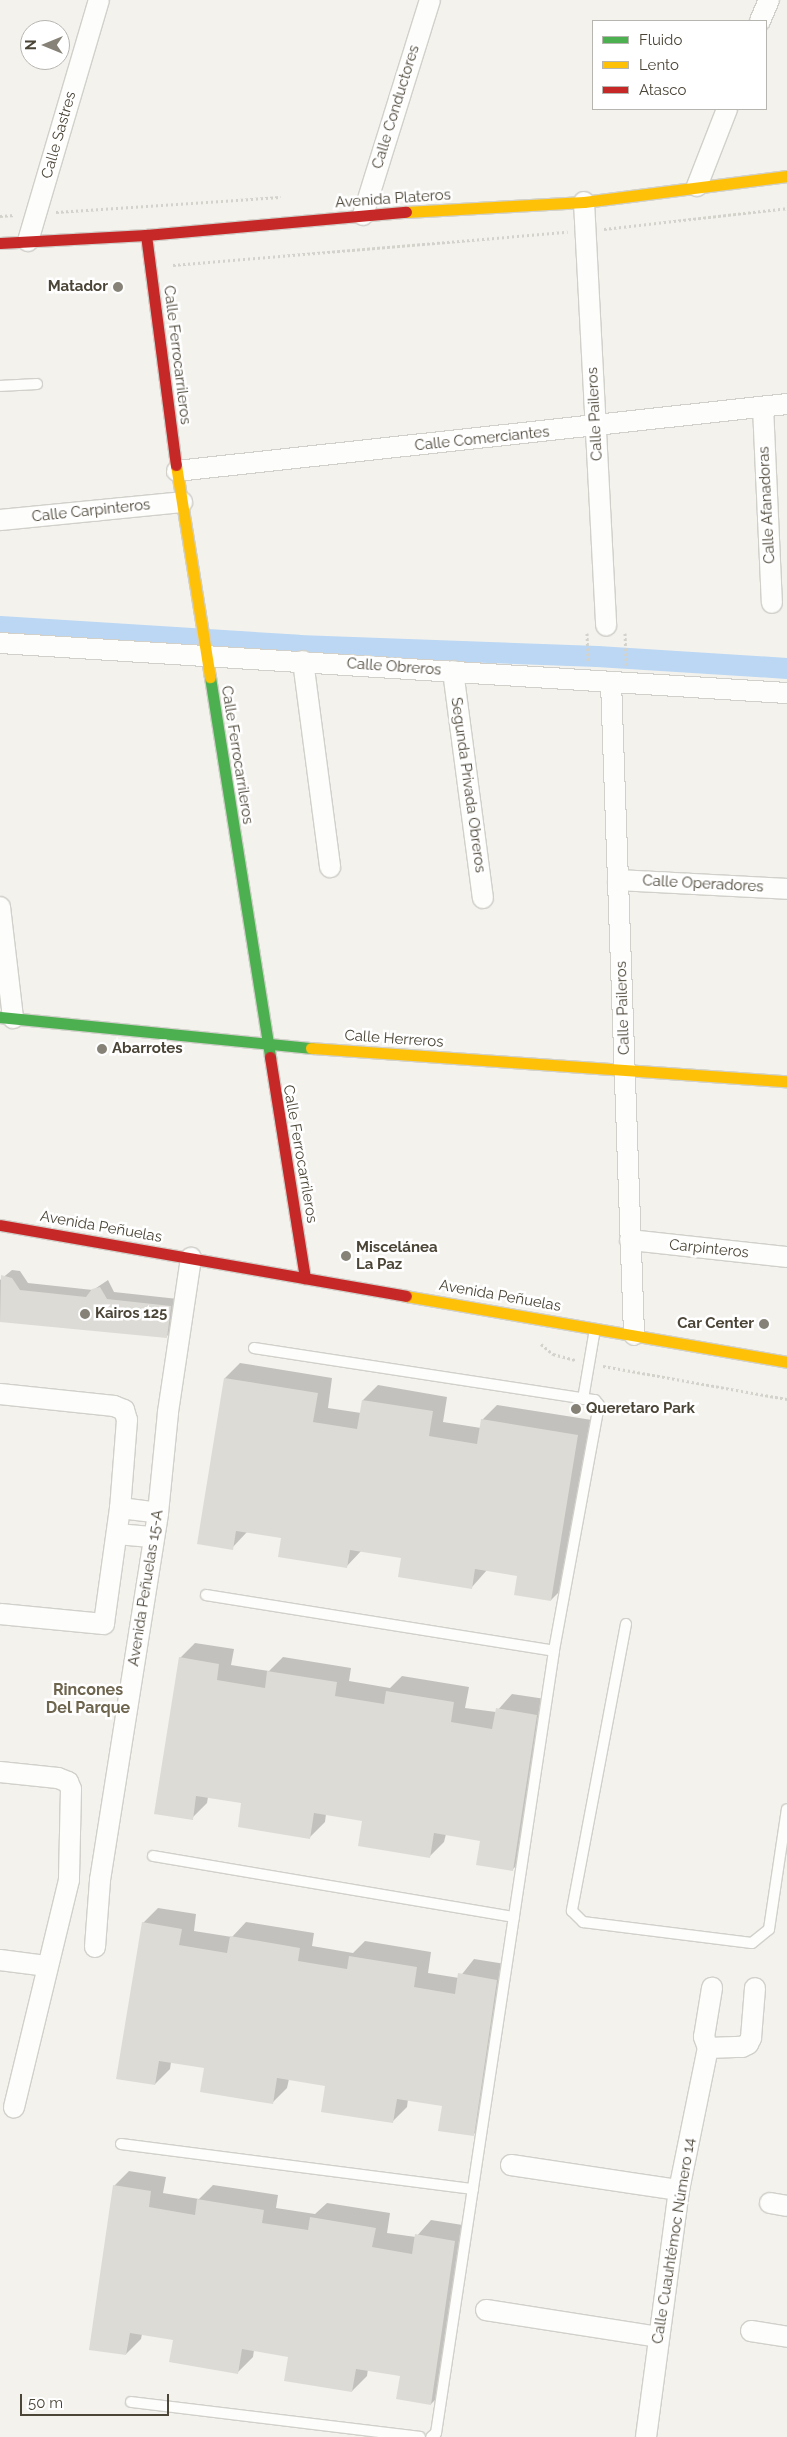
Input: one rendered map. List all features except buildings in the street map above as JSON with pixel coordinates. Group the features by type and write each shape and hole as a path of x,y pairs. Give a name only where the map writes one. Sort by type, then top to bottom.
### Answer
{"street":[{"name":"Calle Sastres","path":"28,241 99,0"},
{"name":"Calle Conductores","path":"363,215 430,0"},
{"path":"760,20 769,0"},
{"path":"697,186 727,110"},
{"name":"Avenida Plateros","path":"0,243 146,235 363,215 584,202 697,186 787,176"},
{"name":"Calle Paileros","path":"584,202 596,427 596,626"},
{"name":"Calle Ferrocarrileros","path":"146,235 176,472 207,649 266,1045 305,1278"},
{"name":"Calle Comerciantes","path":"176,472 596,427 787,404"},
{"name":"Calle Afanadoras","path":"763,407 772,603"},
{"name":"Calle Carpinteros","path":"0,520 182,502"},
{"name":"Calle Obreros","path":"0,643 207,649 302,661 787,693"},
{"path":"302,661 330,866"},
{"name":"Segunda Privada Obreros","path":"453,671 483,898"},
{"name":"Calle Paileros","path":"611,682 634,1335"},
{"name":"Calle Operadores","path":"618,880 787,888"},
{"path":"0,907 6,1018"},
{"name":"Calle Herreros","path":"6,1018 266,1045 626,1072 787,1081"},
{"name":"Avenida Peñuelas","path":"0,1225 787,1362"},
{"name":"Carpinteros","path":"630,1240 787,1257"},
{"name":"Avenida Peñuelas 15-A","path":"95,1947 103,1858 158,1513 168,1412 191,1258"},
{"path":"0,1394 114,1406 124,1410 127,1420 120,1508 104,1624 0,1614"},
{"path":"120,1508 158,1513"},
{"path":"117,1534 154,1537"},
{"path":"0,1772 58,1778 68,1782 71,1789 69,1880 56,1940 46,1966 14,2107"},
{"path":"71,1855 103,1858"},
{"path":"69,1880 100,1880"},
{"path":"0,1960 46,1966"},
{"name":"Calle Cuauhtémoc Número 14","path":"646,2437 679,2190 708,2048 704,2037 712,1988"},
{"path":"708,2048 742,2047 748,2044 751,2038 754,1988"},
{"path":"511,2165 679,2190"},
{"path":"486,2310 658,2337"},
{"path":"751,2331 787,2337"}],"lane":[{"path":"0,386 37,384"},
{"path":"583,1399 595,1328"},
{"path":"254,1348 595,1400 599,1405 554,1651 436,2434 431,2437"},
{"path":"206,1594 554,1651"},
{"path":"626,1624 572,1911 583,1922 752,1943 769,1929 787,1809"},
{"path":"153,1856 514,1917"},
{"path":"121,2144 473,2189"},
{"path":"131,2402 420,2437"}],"path":[{"path":"0,216 282,197"},
{"path":"150,266 585,231 787,208"},
{"path":"588,663 596,626"},
{"path":"625,640 626,665"}],"waterway":[{"path":"0,626 298,645 597,656 787,668"}],"traffic: fast":[{"path":"210,677 270,1057"},
{"path":"0,1017 311,1048"}],"traffic: slow":[{"path":"406,212 584,202 787,176"},
{"path":"176,465 210,677"},
{"path":"311,1048 787,1081"},
{"path":"406,1296 787,1362"}],"traffic: jam":[{"path":"0,243 146,235 406,212"},
{"path":"146,235 176,465"},
{"path":"270,1057 305,1278"},
{"path":"0,1225 406,1296"}],"place":[{"name":"Matador","path":"118,287"},
{"name":"Abarrotes","path":"102,1049"},
{"name":"Miscelánea La Paz","path":"346,1256"},
{"name":"Kairos 125","path":"85,1314"},
{"name":"Car Center","path":"764,1324"},
{"name":"Queretaro Park","path":"576,1409"}],"district":[{"name":"Rincones Del Parque","path":"88,1699"}]}
